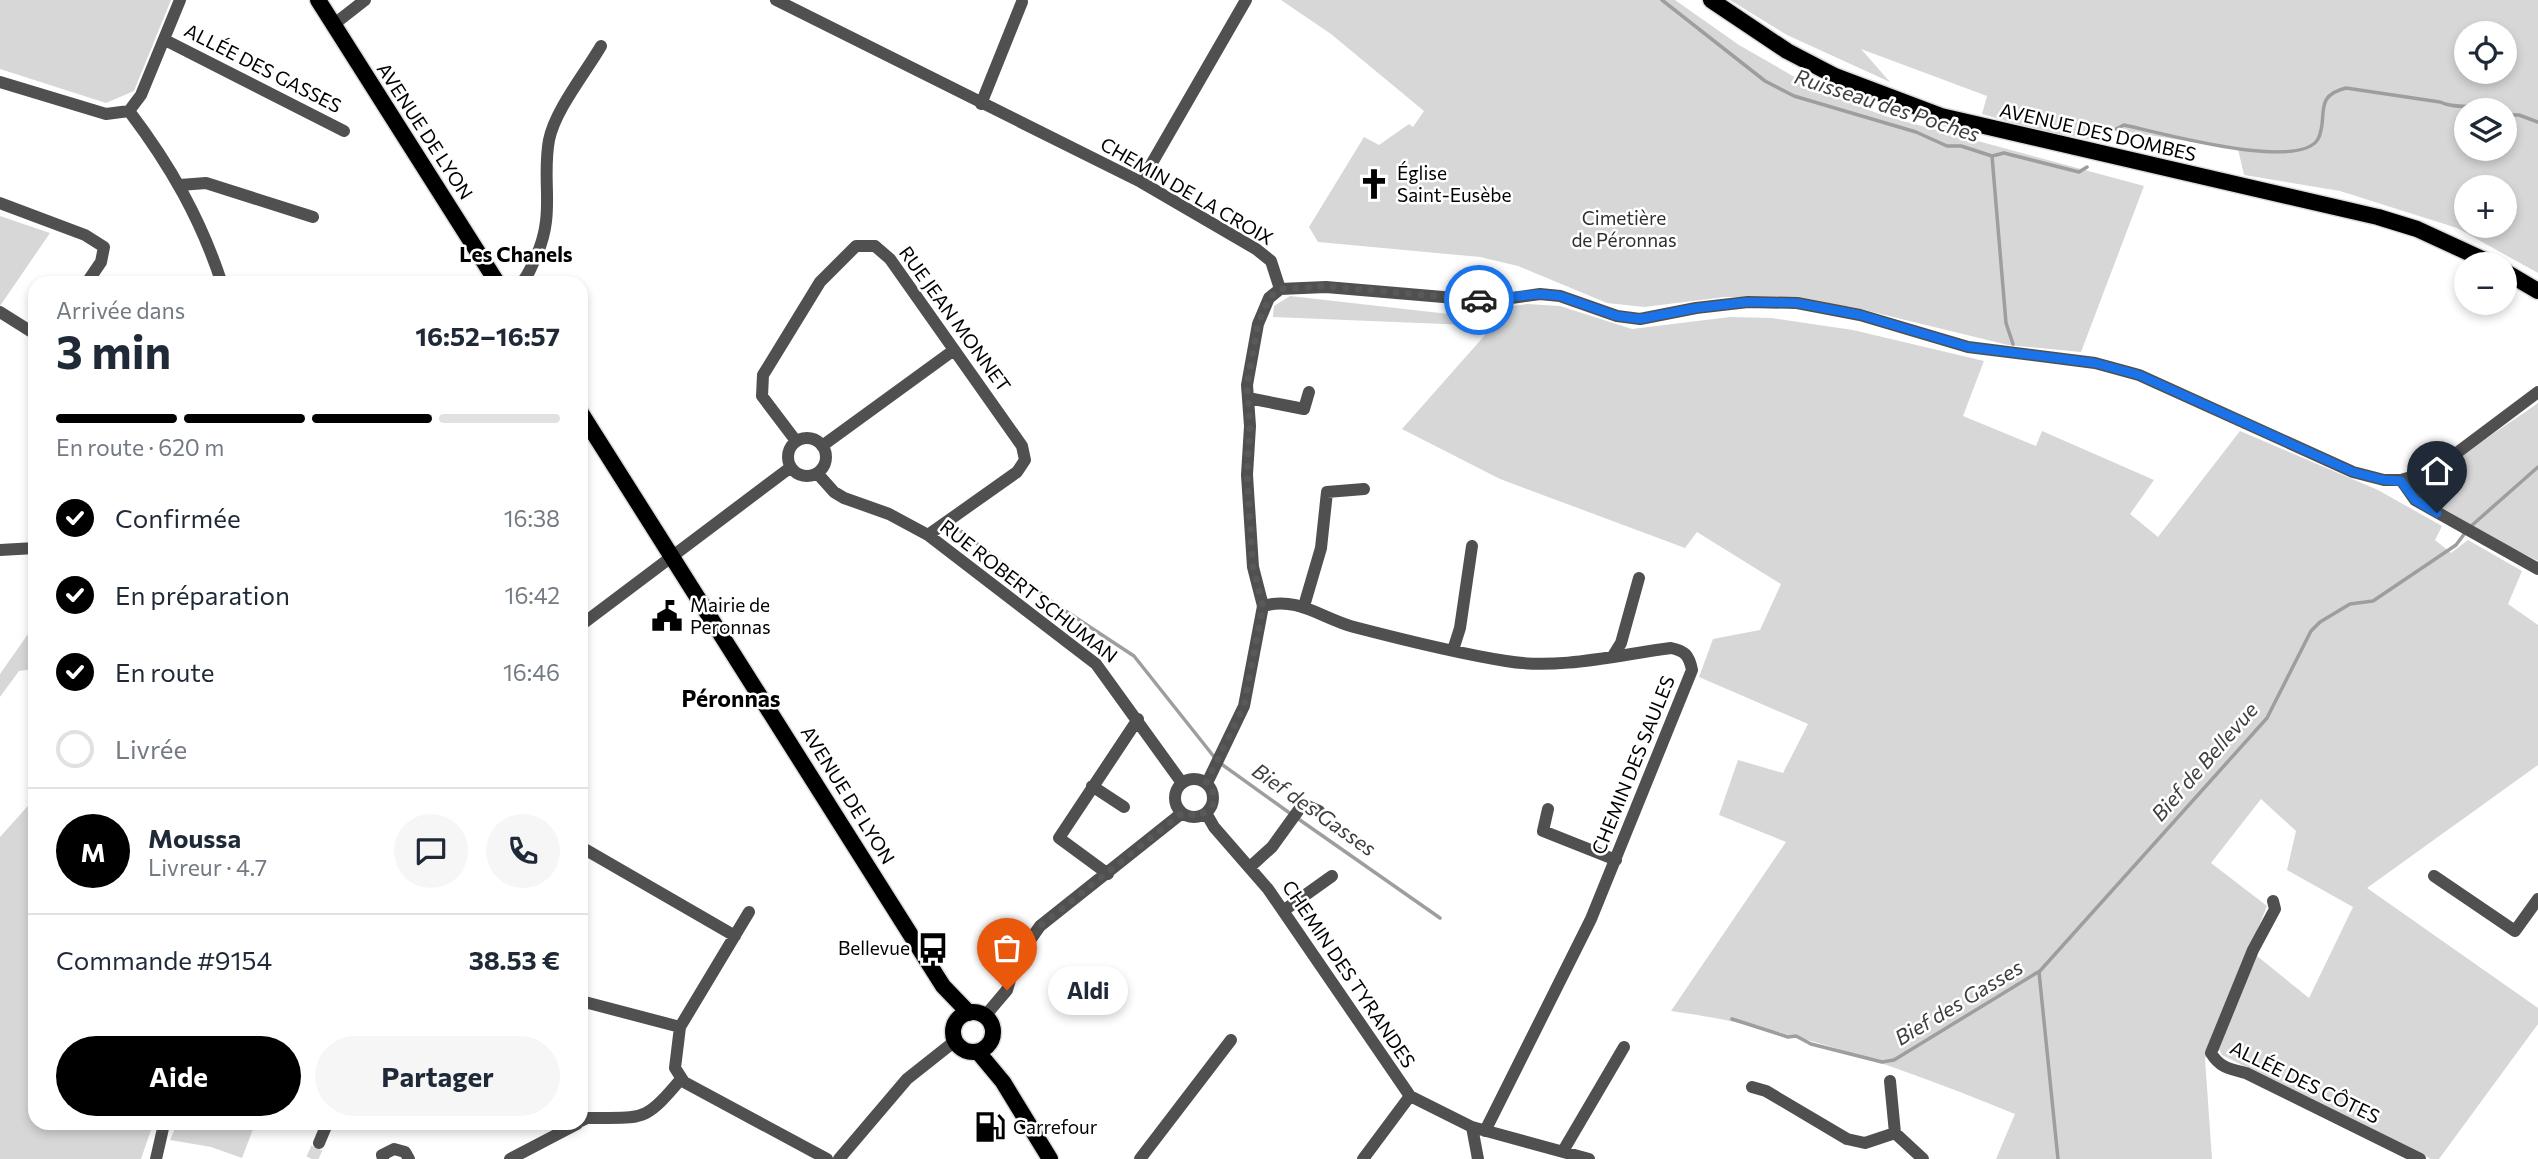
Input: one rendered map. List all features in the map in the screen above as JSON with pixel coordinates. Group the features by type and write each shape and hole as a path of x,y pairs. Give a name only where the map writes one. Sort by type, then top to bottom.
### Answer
{"main road":[{"name":"AVENUE DE LYON","path":"318,0 493,276"},
{"name":"AVENUE DES DOMBES","path":"1711,0 1787,51 1835,76 1899,102 1999,131 2378,217 2417,229 2467,252"},
{"path":"2517,279 2538,291"},
{"name":"AVENUE DE LYON","path":"588,424 943,986 949,1004 971,1016"},
{"path":"971,1016 993,1028 985,1047 962,1049 955,1041 953,1030 971,1016"},
{"path":"985,1047 1050,1159"}],"street":[{"path":"0,82 106,114 129,111 141,95 180,0"},
{"path":"333,25 365,0"},
{"name":"CHEMIN DE LA CROIX","path":"776,0 1142,182 1256,249 1271,261 1280,289"},
{"path":"1142,182 1246,0"},
{"path":"981,104 1022,2"},
{"name":"ALLÉE DES GASSES","path":"165,40 344,131"},
{"path":"527,276 548,221 549,142 553,126 601,46"},
{"path":"129,111 180,185 207,237 219,276"},
{"path":"180,185 206,183 313,217"},
{"path":"0,204 85,234 104,247 101,262 91,276"},
{"name":"RUE JEAN MONNET","path":"796,441 762,396 763,375 820,282 856,246 876,246 890,259 1022,446 1025,460 1017,472 928,535"},
{"path":"1206,783 1244,706 1263,606 1253,567 1247,475 1250,357 1258,324 1269,298 1280,289 1326,286 1490,302 1540,294 1560,296 1617,316 1640,319 1696,308 1748,302 1797,303 1860,315 1968,347 2095,363 2139,375 2342,468 2384,480 2401,481 2434,470 2538,392"},
{"path":"2,317 28,330"},
{"path":"822,446 954,350"},
{"path":"1248,398 1304,408 1309,392"},
{"path":"807,438 822,446 825,460 817,472 803,475 791,467 789,450 796,441 807,438"},
{"path":"588,620 791,467"},
{"name":"RUE ROBERT SCHUMAN","path":"817,472 834,492 844,498 889,514 928,535 1096,664 1182,783"},
{"path":"2401,481 2415,500 2538,569"},
{"path":"1304,606 1321,548 1327,492 1364,489"},
{"path":"1453,650 1460,628 1472,546"},
{"path":"0,550 28,548"},
{"path":"1613,656 1621,643 1639,579"},
{"name":"CHEMIN DES SAULES","path":"1263,606 1278,602 1304,606 1349,625 1453,650 1533,664 1671,648 1682,650 1690,657 1692,670 1591,919 1485,1131"},
{"path":"1108,874 1059,838 1138,719"},
{"path":"1194,778 1206,783 1214,798 1206,813 1194,817 1182,813 1175,798 1182,783 1194,778"},
{"path":"1092,786 1124,807"},
{"path":"1250,867 1272,846 1303,804 1319,811"},
{"path":"1548,809 1543,831 1615,860"},
{"path":"971,1016 1007,990 1016,960 1040,926 1182,813"},
{"name":"CHEMIN DES TYRANDES","path":"1206,813 1214,827 1250,867 1283,911 1410,1096 1363,1159"},
{"path":"588,851 735,936"},
{"path":"1283,911 1332,876"},
{"path":"2434,876 2515,931 2538,899"},
{"name":"ALLÉE DES CÔTES","path":"2273,901 2275,909 2253,950 2211,1053 2217,1063 2225,1068 2246,1073 2420,1159"},
{"path":"749,912 680,1027 675,1068 681,1079 827,1159"},
{"path":"588,1003 680,1027"},
{"path":"1140,1159 1231,1040"},
{"path":"839,1159 907,1079 955,1041"},
{"path":"1563,1151 1624,1047"},
{"path":"588,1118 643,1117 658,1106 681,1079"},
{"path":"1889,1081 1895,1133 1923,1159"},
{"path":"1752,1087 1766,1091 1847,1139 1866,1143 1895,1133"},
{"path":"1410,1096 1472,1127 1589,1159"},
{"path":"1472,1127 1478,1159"},
{"path":"156,1159 163,1130"},
{"path":"320,1143 325,1130"},
{"path":"510,1159 553,1130"},
{"path":"383,1159 382,1155 394,1149 405,1153 410,1159"}],"green space":[{"path":"0,0 171,0 134,91 106,103 0,69"},
{"name":"Cimetière de Péronnas","path":"1281,0 1675,0 1739,45 1819,91 1885,116 2144,186 2081,352 2008,345 1852,307 1768,297 1725,297 1644,307 1607,303 1518,266 1480,257 1318,242 1309,227 1364,137 1379,145 1409,124 1413,127 1424,111 1331,34"},
{"path":"1730,0 2538,0 2538,273 2517,261 2517,252 2500,252 2475,238 2517,238 2517,175 2454,175 2454,227 2340,191 2244,175 2238,149 2116,130 2103,142 2034,129 1982,114 1987,96 1861,49 1890,82 1787,35"},
{"path":"0,216 50,233 0,306"},
{"path":"1290,296 1493,319 1499,308 1527,304 1560,306 1632,329 1730,317 1772,318 1853,330 1984,361 1963,416 2036,446 2042,431 2154,480 2130,514 2158,537 2240,431 2378,490 2442,526 2435,540 2451,553 2468,540 2522,571 2508,604 2538,625 2538,765 2367,888 2538,1008 2538,1024 2439,1159 2431,1159 2222,1055 2219,1049 2257,956 2309,998 2353,907 2287,870 2296,831 2261,799 2211,863 2267,906 2205,1059 2212,1159 1996,1159 2015,1114 1889,1066 1803,1039 1715,1018 1671,1011 1786,842 1719,815 1738,760 1783,773 1808,724 1699,677 1713,639 1760,630 1781,584 1697,532 1685,548 1500,479 1402,429 1493,326 1273,317 1274,306"},
{"path":"2538,403 2538,561 2452,518 2429,503 2426,493 2461,457"},
{"path":"28,634 28,670 19,671 0,697 0,674"},
{"path":"28,806 28,1130 151,1130 141,1159 0,1159 0,837"},
{"path":"174,1130 253,1130 242,1158 211,1147 170,1140"}],"waterway":[{"name":"Ruisseau des Poches","path":"1662,0 1765,81 1794,96 1916,132 1947,146 1961,146 1992,156 2004,153 2079,172 2087,167"},
{"name":"Ruisseau des Poches","path":"2116,129 2124,125 2226,147 2284,152 2306,148 2318,139 2325,102 2329,96 2346,88 2454,106"},
{"name":"Ruisseau des Poches","path":"2517,115 2538,122"},
{"path":"1992,156 2006,323 2013,344"},
{"name":"Bief de Bellevue","path":"2470,527 2538,467"},
{"name":"Bief des Gasses","path":"958,529 1055,604 1134,656 1215,758"},
{"name":"Bief de Bellevue","path":"2058,1159 2039,972 2267,718 2311,631 2320,622 2350,604 2373,601 2456,545 2465,533"},
{"name":"Bief des Gasses","path":"1220,763 1291,814"},
{"name":"Bief des Gasses","path":"1297,818 1440,918"},
{"name":"Bief des Gasses","path":"1732,1019 1788,1037 1796,1036 1811,1044 1882,1062 1894,1060 2038,972"}],"tunnel":[{"path":"312,1159 319,1143"}],"way so far":[{"path":"1007,990 1016,960 1040,926 1182,813 1200,816 1213,804 1213,792 1206,783 1244,706 1263,606 1253,567 1247,475 1250,426 1247,385 1258,324 1269,298 1280,289 1326,286 1479,300"}],"place":[{"name":"Église Saint-Eusèbe","path":"1374,184"},
{"name":"Mairie de Peronnas","path":"667,616"},
{"name":"Bellevue","path":"933,948"},
{"name":"Aldi","path":"1007,990"},
{"name":"Carrefour","path":"990,1127"}],"district":[{"name":"Les Chanels","path":"516,255"},
{"name":"Péronnas","path":"731,699"}],"route":[{"path":"1479,300 1490,302 1540,294 1560,296 1617,316 1640,319 1657,318 1696,308 1748,302 1797,303 1860,315 1968,347 2095,363 2139,375 2298,450 2353,472 2384,480 2401,481 2415,500 2437,513"}]}
